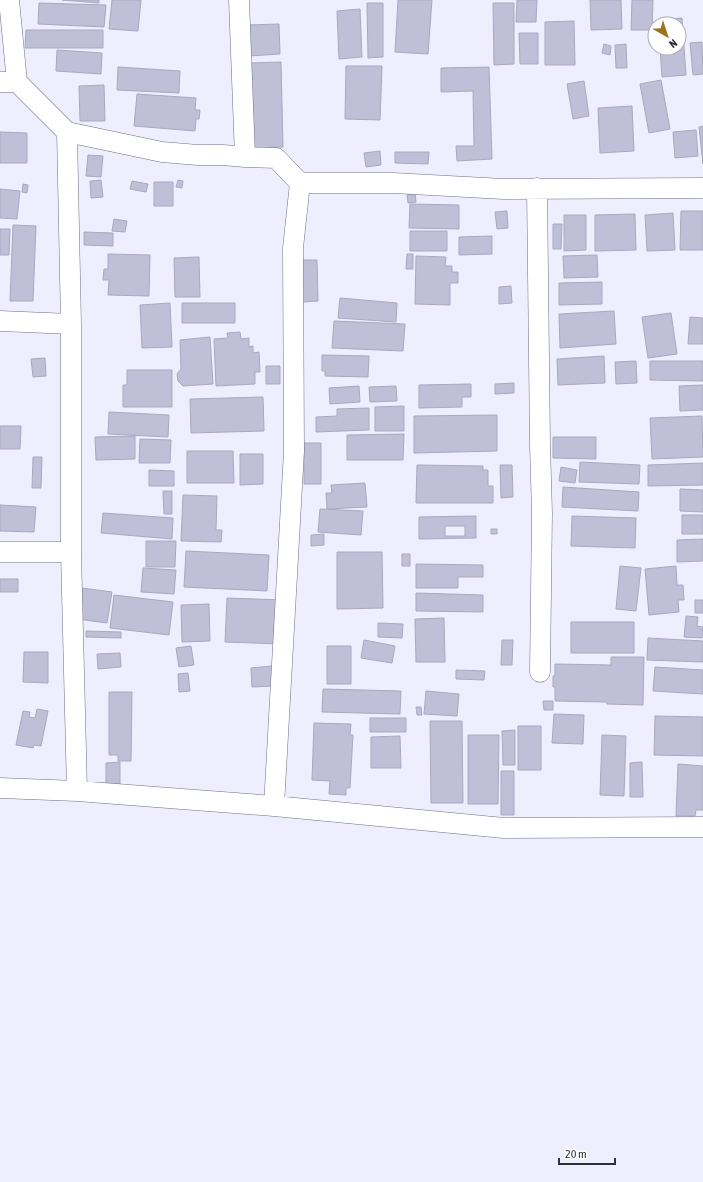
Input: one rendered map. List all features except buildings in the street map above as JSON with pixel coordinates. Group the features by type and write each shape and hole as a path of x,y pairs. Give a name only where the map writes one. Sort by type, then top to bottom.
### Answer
{"street":[{"path":"9,0 8,82 67,132 162,152 276,158 300,183 393,183 504,189 703,188"},
{"path":"239,0 245,157"},
{"path":"67,132 71,324 71,552 77,791"},
{"path":"274,806 294,451 293,248 300,183"},
{"path":"537,188 542,513 540,672"},
{"path":"0,321 71,324"},
{"path":"0,552 71,552"},
{"path":"0,788 77,791 274,806 504,828 703,827"}]}
